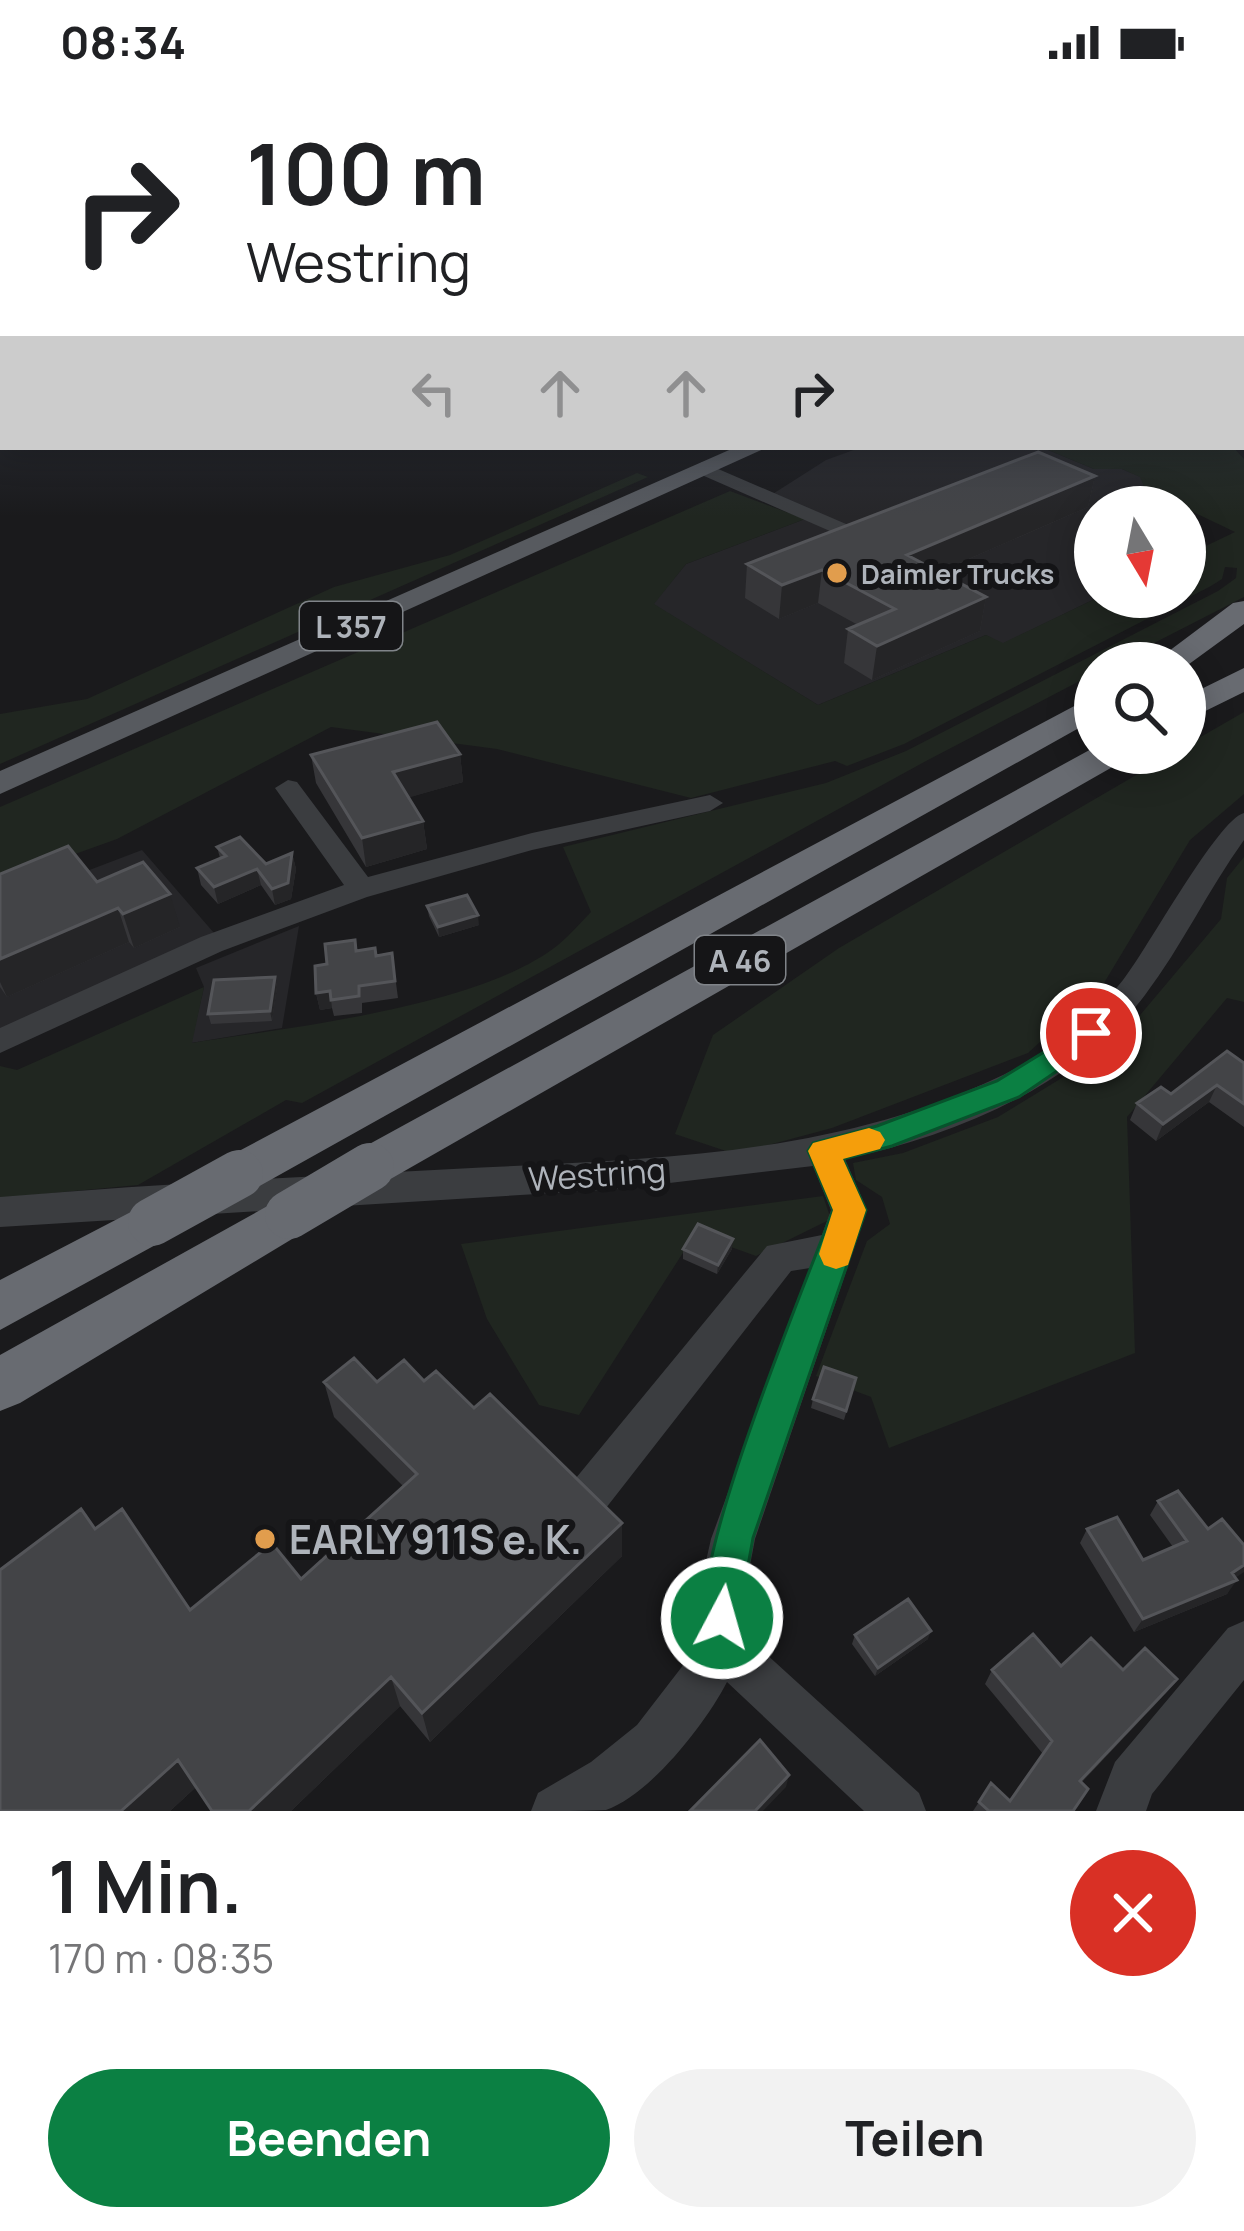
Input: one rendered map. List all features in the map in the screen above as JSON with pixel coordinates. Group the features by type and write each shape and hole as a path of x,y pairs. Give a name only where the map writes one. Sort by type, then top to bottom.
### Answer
{"highway":[{"path":"1199,642 1244,610"},
{"path":"1206,645 1244,625"},
{"path":"1206,699 1244,678"},
{"name":"A 46","path":"0,1307 1074,717"},
{"name":"A 46","path":"0,1385 370,1167 1074,773"}],"main road":[{"name":"L 357","path":"0,784 748,450"}],"street":[{"path":"702,468 846,531"},
{"path":"288,788 362,889"},
{"path":"0,1041 242,932 362,889 440,865 710,803"},
{"name":"Westring","path":"0,1212 607,1174 824,1151 881,1138 1008,1089 1091,1033 1143,978 1179,912 1244,821"},
{"path":"556,1811 631,1766 706,1680 722,1644 722,1592 733,1538 849,1210 824,1151"},
{"path":"591,1493 780,1257 838,1248"},
{"path":"722,1644 901,1811"},
{"path":"1120,1811 1132,1779 1244,1644"}],"shaded area":[{"path":"854,450 1048,450 1094,469 1122,469 1141,477 1144,486 1074,486 1074,609 1002,644 986,635 818,705 653,604 686,564 810,517 768,497 826,460"},
{"path":"1048,450 1236,450 1244,459 1244,597 1206,616 1206,597 1236,578 1237,568 1225,567 1222,579 1206,589 1206,546 1235,532 1206,518 1206,486 1144,486 1140,477 1122,469 1094,469"},
{"path":"637,473 648,477 0,764 0,714 87,699 334,587 450,555"},
{"path":"730,491 805,519 686,564 654,604 818,705 986,635 1003,643 1074,609 1074,618 1149,618 1102,642 1074,642 1074,657 904,744 847,766 835,761 691,798 497,749 331,727 117,839 0,881 0,807"},
{"path":"1165,618 1203,618 1156,642 1119,642"},
{"path":"1074,665 1074,684 302,1103 286,1100 138,1185 0,1198 0,1066 17,1070 204,987 192,1043 383,1011 482,984 558,945 591,912 563,847 826,783 906,751"},
{"path":"1244,712 1244,794 1190,840 1104,983 1028,1053 832,1128 735,1154 675,1134 713,1035 839,948 1138,774 1206,774 1206,734"},
{"path":"142,850 214,933 0,1031 0,904"},
{"path":"1244,857 1244,1002 1227,998 1127,1117 1135,1353 889,1448 871,1397 816,1376 867,1241 890,1224 882,1197 856,1180 853,1163 903,1153 998,1117 1114,1046 1221,919 1227,878"},
{"path":"299,926 282,1028 191,1043 204,987 196,968"},
{"path":"823,1196 831,1219 756,1256 695,1234 579,1415 539,1405 487,1319 461,1244"}],"building":[{"path":"1038,452 1095,476 907,555 986,597 877,646 848,629 895,609 822,570 782,585 747,564"},
{"path":"437,722 460,754 393,772 423,821 362,838 311,755"},
{"path":"240,837 266,864 292,853 288,883 272,889 257,869 214,887 197,868 226,856 217,847"},
{"path":"68,846 97,882 143,862 170,894 123,914 118,908 0,959 0,874"},
{"path":"467,895 478,915 438,927 427,906"},
{"path":"355,940 356,951 375,948 376,956 392,953 395,981 359,986 359,996 331,1000 330,991 316,993 315,966 327,964 325,944"},
{"path":"275,977 270,1011 208,1014 214,980"},
{"path":"1227,1051 1244,1063 1244,1104 1217,1085 1163,1124 1137,1103 1161,1087 1171,1094"},
{"path":"698,1224 733,1239 718,1265 683,1249"},
{"path":"354,1358 377,1382 404,1360 424,1381 436,1371 474,1408 490,1394 622,1523 422,1713 391,1677 249,1811 212,1811 178,1760 121,1811 0,1811 0,1570 81,1509 95,1529 122,1509 190,1610 272,1543 301,1579 417,1474 324,1382"},
{"path":"824,1367 856,1378 846,1411 813,1399"},
{"path":"1178,1491 1208,1529 1222,1519 1244,1545 1244,1565 1232,1573 1237,1580 1143,1619 1087,1529 1117,1517 1143,1560 1187,1541 1158,1501"},
{"path":"908,1599 931,1631 878,1668 855,1635"},
{"path":"1033,1634 1061,1666 1091,1638 1123,1670 1145,1648 1177,1679 1080,1781 1088,1789 1073,1811 989,1811 979,1802 991,1783 1010,1801 1052,1741 992,1670"},
{"path":"760,1740 789,1775 755,1811 690,1811"}],"slow traffic":[{"path":"836,1254 849,1210 847,1196 824,1151 869,1140"}],"place":[{"name":"Daimler Trucks","path":"837,573"},
{"name":"EARLY 911S e. K.","path":"265,1539"}],"route":[{"path":"722,1618 733,1538 849,1210 847,1196 824,1151 881,1138 1008,1089 1091,1033"}]}
